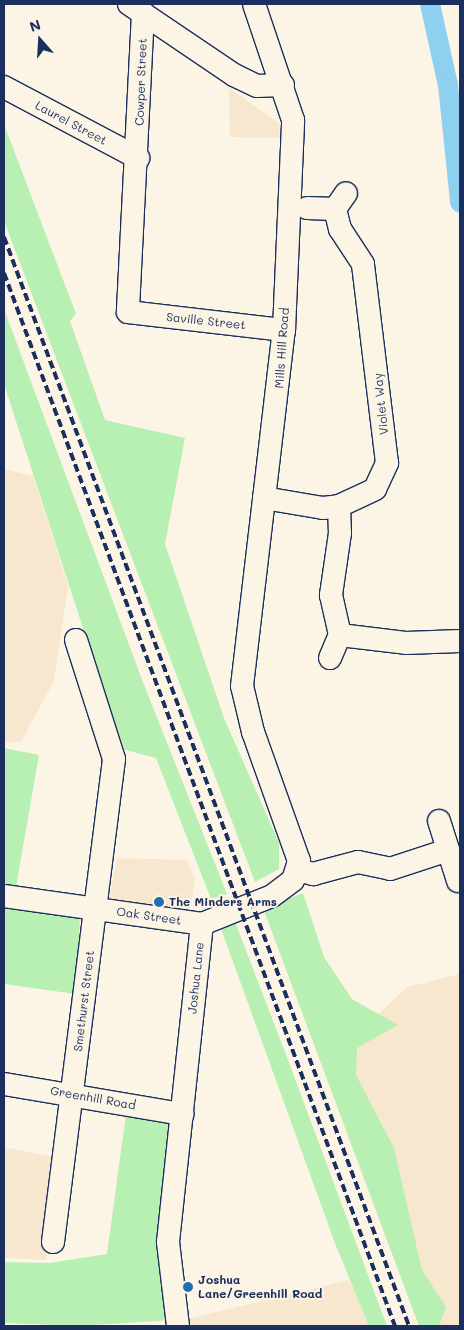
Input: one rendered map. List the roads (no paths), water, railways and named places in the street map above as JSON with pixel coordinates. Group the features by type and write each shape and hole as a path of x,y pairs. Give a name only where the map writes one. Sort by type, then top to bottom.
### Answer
{"street":[{"name":"Mills Hill Road","path":"254,4 283,85 293,120 284,330 244,644 244,697 298,850 298,870"},
{"name":"Cowper Street","path":"136,8 234,75 266,88 283,85"},
{"name":"Cowper Street","path":"128,312 138,158 136,8"},
{"name":"Laurel Street","path":"4,87 138,158"},
{"name":"Violet Way","path":"264,498 315,508 338,506 375,489 387,463 363,264 340,229 340,201 307,208"},
{"name":"Saville Street","path":"128,312 284,330"},
{"path":"330,658 340,635 331,595 340,533 338,506"},
{"path":"340,635 406,643 460,641"},
{"name":"Smethurst Street","path":"53,1242 114,760 76,640"},
{"path":"438,821 458,881"},
{"path":"298,870 313,874 358,862 390,869 448,850"},
{"name":"Joshua Lane","path":"178,1326 168,1242 202,924 272,896 293,880 298,870"},
{"name":"Oak Street","path":"4,896 202,924"},
{"name":"Greenhill Road","path":"4,1084 72,1093 182,1114"}],"waterway":[{"path":"430,4 448,85 460,202"}],"railway":[{"path":"4,237 409,1326"},
{"path":"4,273 395,1326"}],"place":[{"name":"The Minders Arms","path":"159,902"},
{"name":"Joshua Lane/Greenhill Road","path":"188,1287"}]}
